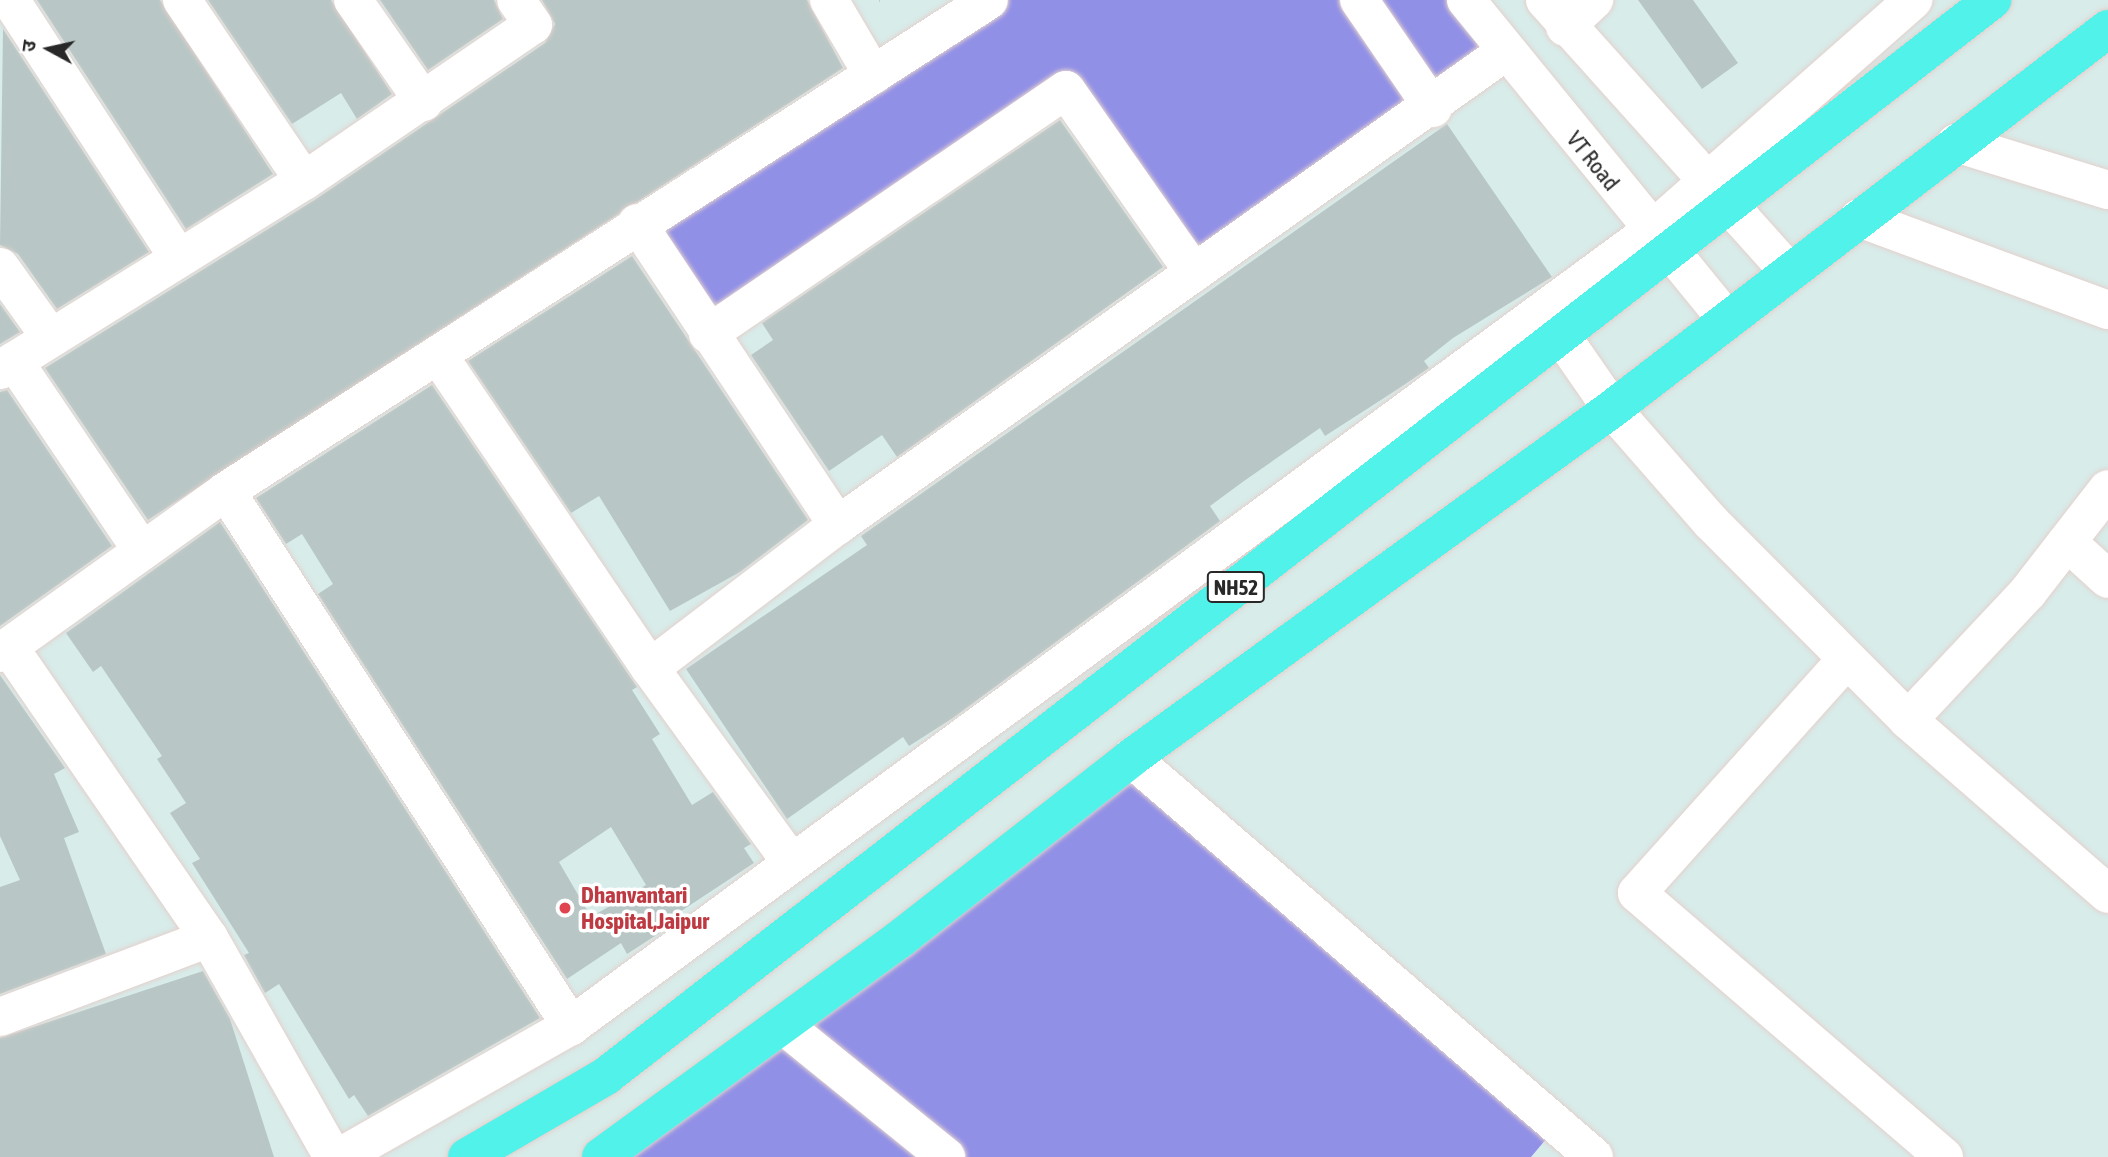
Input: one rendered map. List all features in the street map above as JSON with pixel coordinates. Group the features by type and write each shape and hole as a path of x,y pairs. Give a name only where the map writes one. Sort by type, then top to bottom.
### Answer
{"highway":[{"name":"NH52","path":"467,1157 606,1076 1560,334 1716,194 1992,0"},
{"path":"601,1157 783,1026 1131,758 1612,409 1725,318 2108,29"}],"street":[{"path":"182,0 304,181"},
{"path":"353,0 424,102"},
{"path":"141,549 7,365 304,181 424,102 533,25 516,0"},
{"path":"829,0 873,75"},
{"path":"333,1157 209,939 4,650 141,549 226,491 637,223 989,0"},
{"path":"1359,0 1433,108"},
{"name":"VT Road","path":"1466,0 1659,244 1725,318"},
{"path":"1594,0 1555,13 1788,271"},
{"path":"1716,194 1913,0"},
{"path":"13,7 178,257"},
{"path":"650,668 838,526 1194,272 1433,108 1505,51"},
{"path":"708,334 1046,97 1066,90 1194,272"},
{"path":"1956,143 2108,190"},
{"path":"1859,218 2108,310"},
{"path":"637,223 708,334 838,526"},
{"path":"340,1157 571,1026 791,862 1659,244"},
{"path":"0,267 51,338"},
{"path":"1560,334 1612,409 1846,660 1908,720 2108,894"},
{"path":"438,355 650,668 791,862"},
{"path":"1908,720 2067,542 2108,489"},
{"path":"226,491 571,1026"},
{"path":"2067,542 2108,579"},
{"path":"1846,660 1637,893 1944,1157"},
{"path":"1131,758 1594,1157"},
{"path":"0,1017 209,939"},
{"path":"783,1026 946,1157"}],"shaded area":[{"path":"990,0 1466,0 1505,52 1194,273 1066,90 708,334 637,223"},
{"path":"1131,758 1557,1126 1531,1157 594,1157"}],"building":[{"path":"37,0 160,0 273,174 186,229"},
{"path":"208,0 331,0 392,94 357,119 341,93 292,124"},
{"path":"380,0 494,0 503,19 428,70"},
{"path":"542,0 807,0 843,68 148,520 45,368 316,199 545,43 555,24"},
{"path":"1638,0 1693,0 1738,63 1702,89"},
{"path":"3,29 149,252 57,309 18,254 0,245"},
{"path":"1060,120 1163,267 897,457 882,435 829,471 751,355 773,340 762,323"},
{"path":"1447,124 1552,277 1453,338 1424,361 1429,368 1398,389 1325,436 1320,428 1210,506 1220,521 953,718 909,746 903,737 787,819 686,669 867,545 861,536"},
{"path":"632,256 808,520 740,572 670,611 599,496 571,513 468,361"},
{"path":"0,304 20,332 0,344"},
{"path":"432,385 637,687 632,690 660,734 652,739 692,805 713,792 751,844 744,848 754,863 666,921 669,927 627,954 621,943 567,979 318,594 333,584 302,534 286,544 256,498","holes":["611,827 646,885 591,917 559,862"]},
{"path":"7,390 112,546 0,626 0,392"},
{"path":"220,522 540,1018 368,1116 354,1095 349,1099 279,984 265,993 244,955 249,953 192,863 200,859 170,813 186,803 157,759 162,756 101,666 93,672 66,633"},
{"path":"0,675 65,768 54,774 79,832 64,838 106,954 0,994 0,887 20,880 0,836"},
{"path":"203,971 230,1019 274,1157 0,1157 0,1038"}],"place":[{"name":"Dhanvantari Hospital,Jaipur","path":"565,908"}]}
